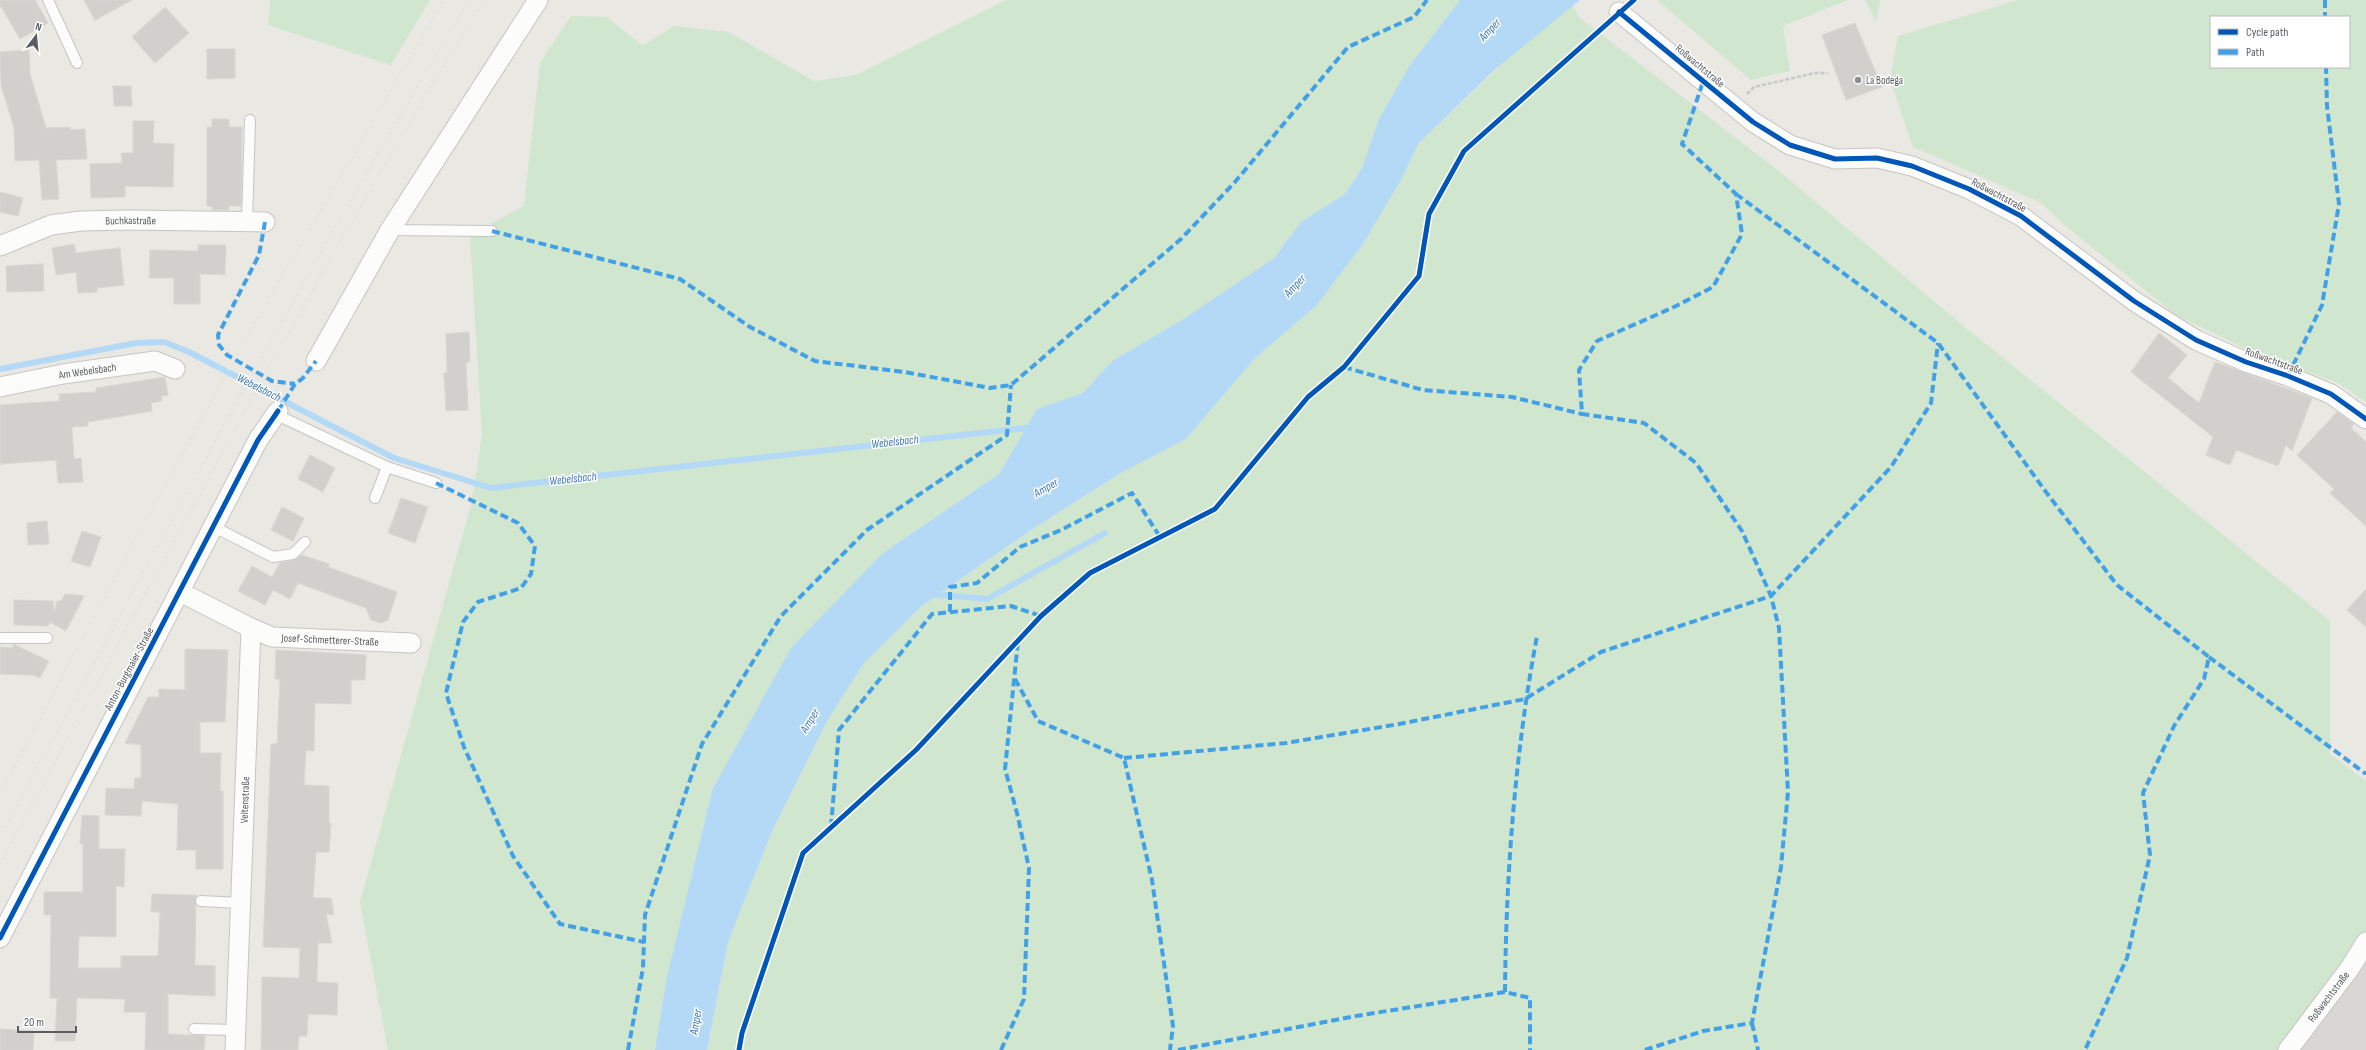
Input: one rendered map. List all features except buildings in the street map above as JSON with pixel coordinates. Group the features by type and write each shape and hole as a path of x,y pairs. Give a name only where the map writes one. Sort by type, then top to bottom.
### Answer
{"street":[{"path":"316,361 390,230 538,0"},
{"name":"Roßwachtstraße","path":"1619,12 1737,109 1790,145 1835,159 1877,158 1912,166 1969,189 2021,216 2134,301 2196,340 2246,362 2288,376 2331,394 2366,420"},
{"name":"Buchkastraße","path":"0,246 51,225 81,221 256,222"},
{"name":"Am Webelsbach","path":"0,387 64,374 155,361 175,369"},
{"name":"Anton-Burgmaier-Straße","path":"0,938 258,440 276,412"},
{"path":"180,592 251,628"},
{"name":"Josef-Schmetterer-Straße","path":"251,628 272,637 411,642"},
{"name":"Veltenstraße","path":"236,1050 251,628"},
{"name":"Roßwachtstraße","path":"2294,1047 2350,968 2366,942"}],"lane":[{"path":"48,0 77,63"},
{"path":"250,120 256,222"},
{"path":"390,230 492,232"},
{"path":"276,412 387,467 436,483"},
{"path":"375,498 387,467"},
{"path":"214,527 273,557 293,554 305,542"},
{"path":"0,638 47,638"},
{"path":"201,901 241,903"},
{"path":"194,1029 236,1030"}],"path":[{"path":"1737,109 1754,87 1815,73 1828,73"}],"shaded area":[{"path":"2366,942 2366,1050 2288,1050"}],"green space":[{"path":"270,0 430,0 391,65 268,25"},
{"path":"1006,0 1460,0 1410,65 1379,119 1362,168 1345,194 1301,222 1274,258 1182,320 1112,361 1083,393 1037,409 999,474 883,553 713,788 667,976 655,1050 388,1050 360,902 471,505 482,435 470,235 524,206 540,63 571,16 607,17 643,46 674,26 728,32 814,81 856,75"},
{"path":"1569,0 1580,18 1780,172 1966,328 2330,621 2330,754 2366,781 2366,942 2288,1050 707,1050 728,942 772,831 827,721 864,663 923,605 1031,530 1119,474 1186,439 1255,358 1317,305 1363,244 1401,180 1418,144"},
{"path":"1657,0 1848,0 1783,26 1790,71 1751,80"},
{"path":"1865,0 1880,0 1876,21"},
{"path":"2019,0 2366,0 2366,402 2338,383 2242,347 2176,315 2068,228 2040,202 1913,147 1890,80 1898,36"}],"water":[{"name":"Amper","path":"1460,0 1580,0 1492,72 1418,144 1401,180 1363,244 1317,305 1255,358 1186,439 1119,474 1031,530 923,605 864,663 827,721 772,831 728,942 707,1050 655,1050 667,976 713,788 791,648 883,553 999,474 1037,409 1083,393 1112,361 1182,320 1274,258 1301,222 1345,194 1362,168 1379,119 1410,65"}],"waterway":[{"name":"Webelsbach","path":"0,369 136,343 164,342 189,352 394,458 491,488 1034,427"},
{"path":"930,594 987,599 1105,533"}],"railway":[{"path":"0,793 154,505 246,338 444,0"},
{"path":"0,837 229,416 347,207 469,0"},
{"path":"0,864 176,537 296,320 357,213 484,0"}],"marked path":[{"path":"492,231 680,279 750,327 815,361 905,372 990,388 1011,385 1181,239 1235,182 1348,47 1414,17 1427,0"},
{"path":"2325,0 2325,16"},
{"path":"2288,376 2322,305 2339,204 2327,106 2326,68"},
{"path":"1645,1050 1703,1031 1752,1023 1781,867 1788,792 1779,628 1771,596 1742,531 1696,463 1644,423 1582,414 1579,370 1597,341 1672,308 1713,287 1742,234 1736,194 1682,144 1703,82"},
{"path":"1736,194 1938,343 2046,492 2117,585 2209,657 2204,679 2174,726 2143,793 2150,855 2127,958 2085,1050"},
{"path":"265,222 259,255 218,335 219,345 227,355 272,381 295,384"},
{"path":"1124,758 1286,743 1399,724 1525,699 1601,652 1771,596 1891,467 1931,403 1938,343"},
{"path":"278,411 295,384 303,378 316,361"},
{"path":"1344,367 1423,390 1512,397 1582,414"},
{"path":"628,1050 643,968 645,915 702,744 781,616 867,530 1007,435 1011,385"},
{"path":"436,483 518,523 535,546 531,574 521,588 478,602 463,622 446,693 464,747 513,856 560,924 644,942"},
{"path":"950,612 950,587 977,583 1020,547 1061,530 1132,493 1160,537"},
{"path":"831,827 839,730 932,614 1011,606 1041,616"},
{"path":"1505,992 1507,903 1513,813 1523,724 1537,636"},
{"path":"1001,1050 1024,999 1029,868 1017,813 1005,769 1018,641"},
{"path":"2209,657 2366,774"},
{"path":"1015,679 1038,721 1124,758 1152,880 1173,1026 1170,1050"},
{"path":"1178,1050 1356,1016 1505,992 1530,998 1530,1050"},
{"path":"1752,1023 1758,1050"}],"cycle path":[{"path":"739,1050 742,1033 803,853 916,750 1041,616 1090,573 1215,509 1308,397 1344,367 1419,276 1429,214 1464,151 1634,0"},
{"path":"1619,12 1753,122 1790,145 1835,159 1877,158 1912,166 1969,189 2021,216 2134,301 2196,340 2246,362 2288,376 2331,394 2366,419"},
{"path":"0,938 258,440 278,411"}],"place":[{"name":"La Bodega","path":"1858,80"}]}
